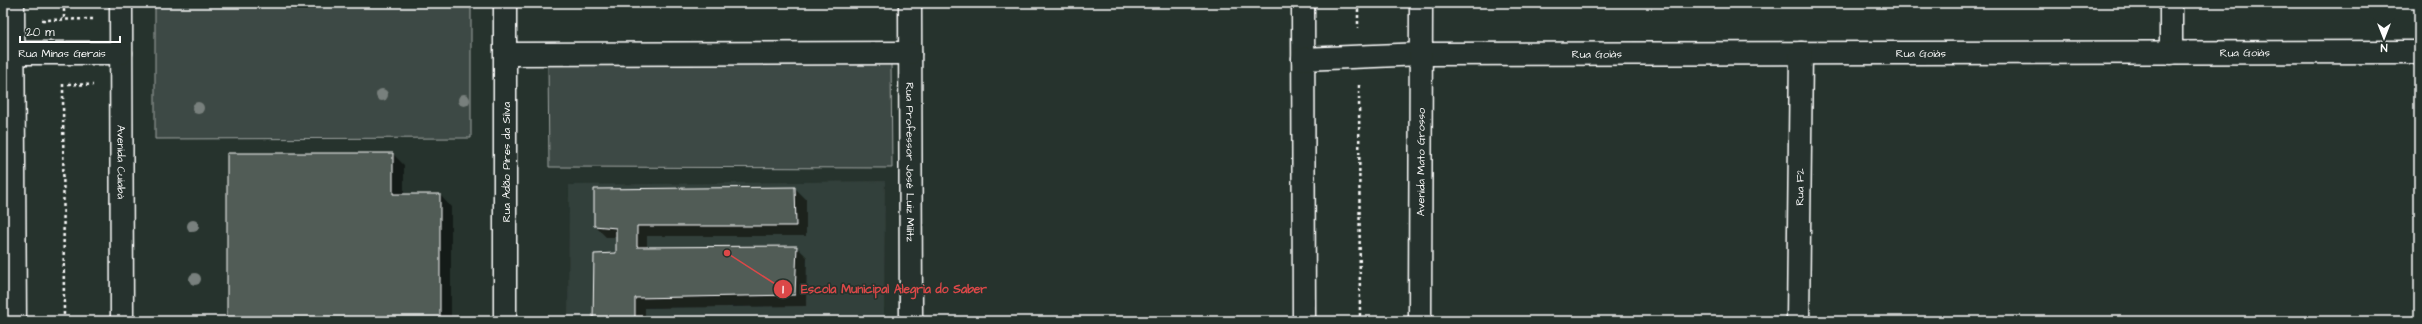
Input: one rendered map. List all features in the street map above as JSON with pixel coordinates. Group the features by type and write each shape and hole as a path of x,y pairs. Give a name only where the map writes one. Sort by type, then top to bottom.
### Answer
{"street":[{"path":"13,3 8,53 15,321"},
{"name":"Avenida Cuiabá","path":"121,3 122,321"},
{"name":"Rua Adão Pires da Silva","path":"505,321 506,3"},
{"name":"Rua Professor José Luiz Militz","path":"910,3 911,321"},
{"path":"1303,3 1304,321"},
{"name":"Avenida Mato Grosso","path":"1420,321 1421,3"},
{"path":"2171,3 2171,53"},
{"name":"Rua Goiás","path":"1303,59 1422,54 2419,52"},
{"name":"Rua Minas Gerais","path":"8,53 121,53"},
{"path":"506,54 910,53"},
{"name":"Rua F2","path":"1798,321 1801,53"}],"path":[{"path":"64,3 64,18"},
{"path":"1358,3 1360,321"},
{"path":"63,84 64,321"}],"shaded area":[{"path":"155,3 471,3 471,138 155,139"},
{"path":"693,3 693,4 559,4"},
{"path":"548,62 891,63 892,168 549,167"},
{"path":"885,181 884,321 568,321 569,185"}],"building":[{"path":"227,153 393,153 393,194 440,194 440,321 227,321"},
{"path":"795,187 796,226 637,226 637,247 797,246 795,295 635,298 635,321 593,321 594,254 616,253 616,228 594,226 594,189"}],"place":[{"name":"Escola Municipal Alegria do Saber","path":"727,253"}]}
